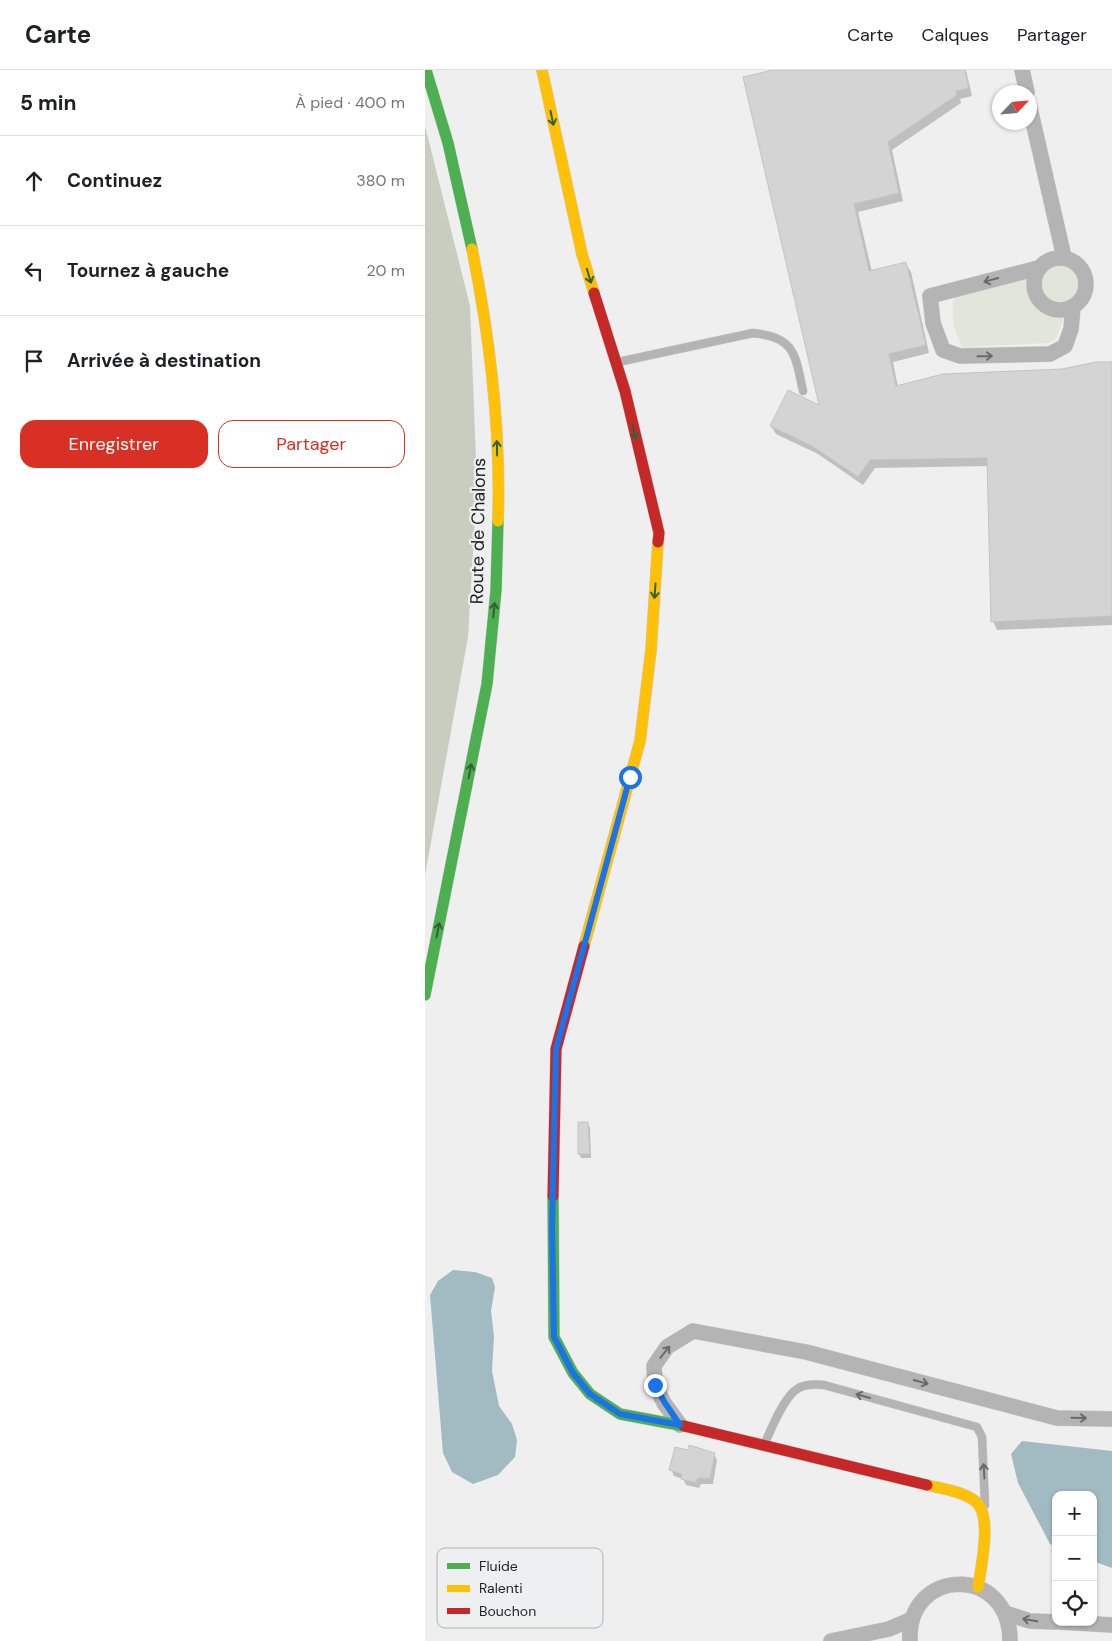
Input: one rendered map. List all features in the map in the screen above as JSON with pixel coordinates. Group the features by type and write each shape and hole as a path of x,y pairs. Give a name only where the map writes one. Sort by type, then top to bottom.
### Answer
{"street":[{"name":"Route de Chalons","path":"425,995 474,754 489,668 497,588 498,508 496,429 491,354 478,272 461,188 426,70"},
{"path":"542,70 582,254 625,391 659,533 651,650 640,741 556,1049 552,1226 554,1337 573,1373 590,1394 620,1414 765,1444 960,1492 977,1502 985,1519 982,1565 978,1587"},
{"path":"1022,70 1025,85"},
{"path":"1035,130 1064,257"},
{"path":"1064,257 1072,260 1084,273 1087,282 1086,290 1082,299 1073,307 1065,310 1055,310 1047,307 1035,294 1034,276 1038,268 1049,259 1064,257"},
{"path":"1038,268 930,296 933,323 943,350 960,356 1050,354 1065,346 1071,329 1073,307"},
{"path":"680,1425 655,1385 654,1366 667,1347 693,1331 806,1352 1057,1418 1112,1419"},
{"path":"910,1641 909,1631 912,1619 917,1607 926,1597 938,1589 964,1584 978,1587 989,1593 998,1602 1005,1613 1010,1628 1010,1641"},
{"path":"1005,1613 1030,1621 1052,1622"},
{"path":"831,1641 889,1629 912,1619"},
{"path":"1097,1623 1112,1624"}],"lane":[{"path":"616,363 753,333 770,335 785,343 796,358 803,391"},
{"path":"765,1444 777,1414 796,1389 811,1384 824,1385 977,1427 981,1437 985,1519"}],"shaded area":[{"path":"1060,265 1067,266 1073,271 1078,277 1078,291 1073,297 1067,302 1060,303 1053,302 1047,297 1042,291 1041,284 1042,277 1047,271 1053,266"},
{"path":"1028,275 1029,293 1034,306 1045,313 1063,318 1059,333 1055,339 1049,343 962,347 953,320 955,293"}],"green space":[{"path":"425,126 470,306 477,485 468,637 425,875"}],"water":[{"path":"453,1270 475,1272 492,1278 495,1287 491,1311 494,1336 492,1371 499,1406 512,1424 517,1440 515,1457 498,1475 473,1484 452,1472 443,1453 430,1295 438,1281"},
{"path":"1022,1441 1112,1451 1112,1568 1097,1562 1097,1491 1052,1491 1052,1545 1018,1483 1011,1454"}],"building":[{"path":"773,70 965,70 969,88 956,91 957,95 888,142 899,193 854,204 869,271 906,262 926,345 889,354 896,386 943,374 1062,369 1096,362 1112,362 1112,616 991,622 987,458 870,460 858,477 812,446 770,426 788,390 819,405 743,77"},
{"path":"578,1122 588,1122 590,1154 578,1154"},
{"path":"689,1445 715,1453 710,1478 698,1478 696,1483 681,1479 682,1474 669,1470 675,1447 688,1450"}],"traffic: fast":[{"path":"426,70 448,143 472,249"},
{"path":"425,995 487,684 496,590 498,521"},
{"path":"553,1196 554,1337 573,1373 590,1394 620,1414 684,1426"}],"traffic: slow":[{"path":"542,70 582,254 594,293"},
{"path":"472,249 484,316 493,384 498,453 498,521"},
{"path":"584,946 640,741 651,650 658,542"},
{"path":"927,1485 964,1495 975,1501 980,1508 985,1529 978,1587"}],"traffic: jam":[{"path":"594,293 625,391 659,533 658,542"},
{"path":"553,1196 556,1049 584,946"},
{"path":"684,1426 927,1485"}],"route":[{"path":"630,777 556,1049 552,1226 554,1337 573,1373 590,1394 620,1414 680,1425 655,1385"}]}
